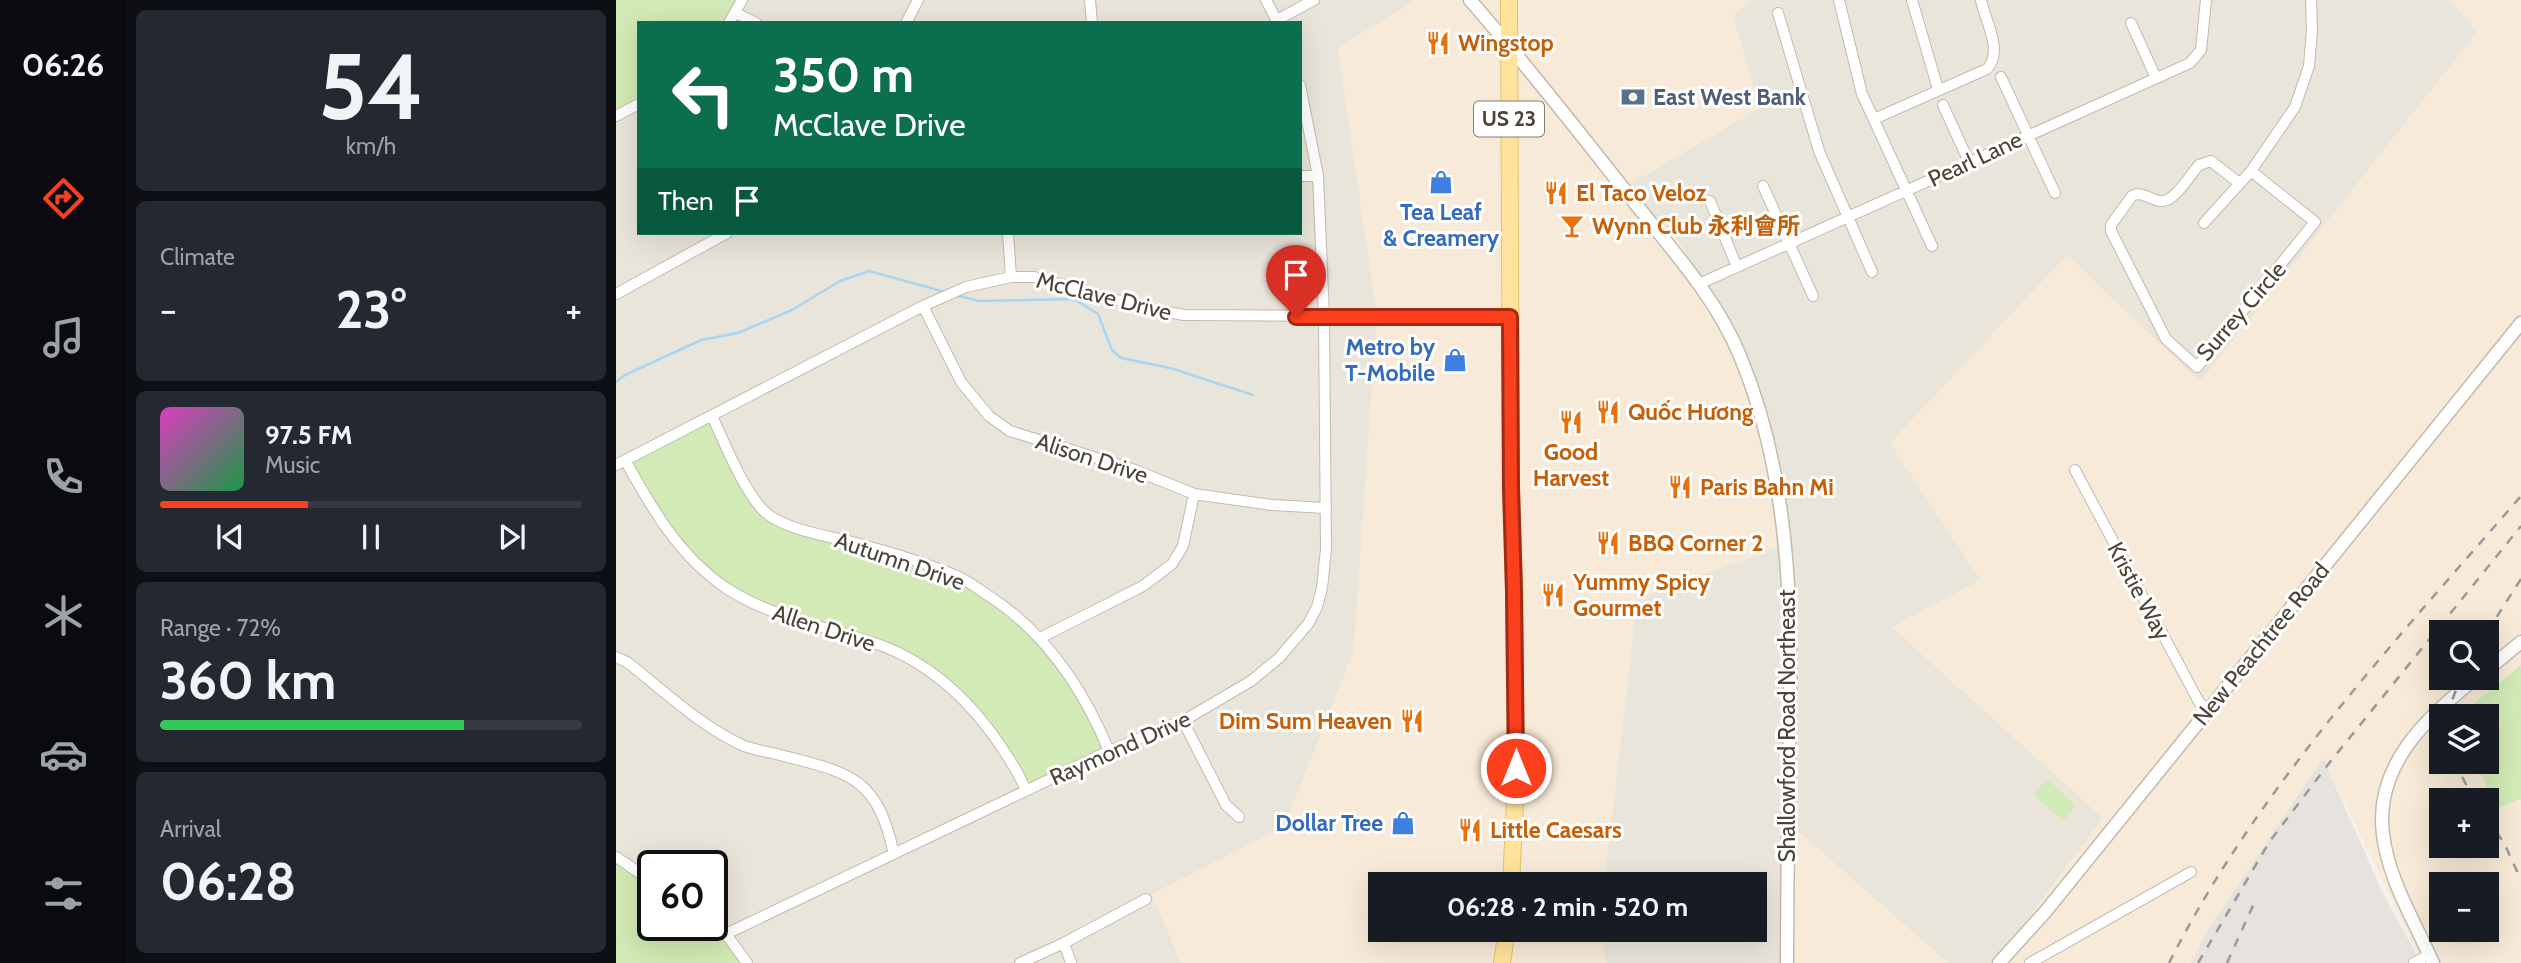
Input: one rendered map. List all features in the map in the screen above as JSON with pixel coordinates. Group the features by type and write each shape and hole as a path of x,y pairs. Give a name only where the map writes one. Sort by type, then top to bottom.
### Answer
{"main road":[{"name":"US 23","path":"1509,0 1511,487 1516,781 1512,872"},
{"path":"1502,963 1505,942"}],"street":[{"path":"730,21 742,0"},
{"path":"907,21 918,0"},
{"path":"1090,0 1092,21"},
{"path":"1277,21 1267,3 1280,0"},
{"path":"1280,21 1314,0"},
{"name":"Shallowford Road Northeast","path":"1469,0 1508,43 1699,284 1740,353 1750,383 1772,456 1783,519 1791,659 1787,963"},
{"path":"1839,0 1862,94 1932,246"},
{"path":"1912,0 1938,89"},
{"path":"1874,119 1987,69 1994,62 1996,50 1981,0"},
{"name":"Pearl Lane","path":"1699,284 2190,63 2201,50 2206,0"},
{"path":"2204,223 2251,171 2295,107 2309,66 2311,0"},
{"path":"736,13 752,21"},
{"path":"1778,13 1819,151 1872,272"},
{"path":"2131,23 2156,78"},
{"path":"2001,77 2055,193"},
{"name":"Raymond Drive","path":"728,933 1109,751 1184,721 1251,681 1279,658 1308,624 1317,607 1322,588 1326,549 1324,317 1318,176 1302,95"},
{"path":"1943,104 1969,162"},
{"path":"616,116 637,105"},
{"name":"Surrey Circle","path":"2239,183 2211,161 2205,162 2165,201 2141,193 2132,195 2111,225 2111,231 2166,340 2197,367 2315,222 2251,171"},
{"path":"1302,176 1318,176"},
{"path":"1763,186 1813,296"},
{"path":"1710,201 1737,267"},
{"path":"616,294 723,235"},
{"path":"1008,235 1011,277"},
{"name":"McClave Drive","path":"621,462 923,306 957,290 1011,277 1034,277 1146,308 1184,315 1510,317"},
{"name":"Alison Drive","path":"923,306 967,390 989,416 1010,431 1135,470 1194,494 1272,505 1326,508"},
{"name":"New Peachtree Road","path":"1999,963 2046,911 2521,323"},
{"name":"Autumn Drive","path":"712,416 749,490 763,511 800,528 886,552 961,578 1026,622 1068,672 1096,719 1109,751"},
{"name":"Allen Drive","path":"621,462 653,510 695,563 725,587 748,602 786,618 867,640 900,653 929,670 987,724 1022,779 1026,791"},
{"name":"Kristie Way","path":"2075,470 2199,702 2208,710"},
{"path":"1040,638 1143,586 1172,564 1182,547 1194,494"},
{"path":"2499,660 2521,642"},
{"path":"616,657 627,662 723,735 746,747 841,772 868,789 889,829 894,854"},
{"path":"2414,963 2431,959 2391,868 2383,835 2382,810 2393,768 2407,745 2430,717 2462,690"},
{"path":"1184,721 1226,805 1239,817"},
{"path":"616,857 637,871"},
{"path":"2030,963 2191,872"},
{"path":"1020,963 1146,899"},
{"path":"728,937 747,963"},
{"path":"1064,943 1071,963"}],"shaded area":[{"path":"739,0 1416,0 1338,48 1377,314 1354,651 1284,827 1152,894 1181,963 742,963 727,941 728,850 637,850 637,871 616,858 616,115 637,105 637,235 1302,235 1302,21 726,21"},
{"path":"1416,0 1751,0 1733,16 1760,108 1624,188 1682,245 1745,369 1789,543 1637,599 1605,872 1368,872 1368,942 1603,942 1606,963 1181,963 1152,894 1284,827 1354,651 1377,314 1338,48"},
{"path":"1751,0 2449,0 2478,31 2200,383 2067,255 1891,443 1981,580 1892,627 2103,818 1995,963 1948,963 1789,824 1783,963 1606,963 1603,942 1767,942 1767,872 1605,872 1637,599 1623,188 1733,16"},
{"path":"2449,0 2521,0 2521,665 2499,683 2499,620 2429,620 2429,690 2490,690 2473,704 2429,704 2429,774 2481,774 2487,788 2429,788 2429,858 2499,858 2499,808 2521,799 2521,963 2422,963 2323,758 2205,934 2191,963 1995,963 2103,818 1892,627 1981,580 1890,443 2067,255 2200,382 2478,31"},
{"path":"2323,758 2382,891 2421,963 2191,963 2205,934"},
{"path":"1789,823 1948,963 1783,963"}],"green space":[{"path":"616,0 739,0 726,21 637,21 637,105 616,115"},
{"path":"710,417 752,496 776,519 986,592 1047,644 1109,751 1027,790 987,723 938,676 870,639 744,601 666,529 623,460"},
{"path":"2521,665 2521,799 2499,808 2499,788 2487,788 2481,774 2499,774 2499,704 2473,704 2490,690 2499,690 2499,683"},
{"path":"2047,779 2076,805 2063,821 2033,795"},
{"path":"616,858 637,871 637,941 727,941 742,963 616,963"}],"waterway":[{"path":"616,382 625,375 701,340 738,333 792,310 840,281 869,271 945,292"},
{"path":"955,295 979,301 1074,299 1098,314 1112,350 1121,358 1170,368 1253,395"}],"railway":[{"path":"2169,963 2204,898 2286,777 2377,662 2521,496"},
{"path":"2198,963 2270,841 2330,762 2521,526"},
{"path":"2495,620 2521,579"},
{"path":"2451,704 2456,690"},
{"path":"2461,774 2468,788"},
{"path":"2499,836 2521,880"},
{"path":"2227,963 2256,899"}],"place":[{"name":"Wingstop","path":"1438,43"},
{"name":"East West Bank","path":"1633,97"},
{"name":"Tea Leaf & Creamery","path":"1441,182"},
{"name":"El Taco Veloz","path":"1556,193"},
{"name":"Wynn Club 永利會所","path":"1572,226"},
{"name":"Metro by T-Mobile","path":"1455,360"},
{"name":"Quốc Hương","path":"1608,412"},
{"name":"Good Harvest","path":"1571,422"},
{"name":"Paris Bahn Mi","path":"1680,487"},
{"name":"BBQ Corner 2","path":"1608,543"},
{"name":"Yummy Spicy Gourmet","path":"1553,595"},
{"name":"Dim Sum Heaven","path":"1412,721"},
{"name":"Dollar Tree","path":"1403,823"},
{"name":"Little Caesars","path":"1470,830"}],"route":[{"path":"1296,317 1510,317 1516,768"}]}
